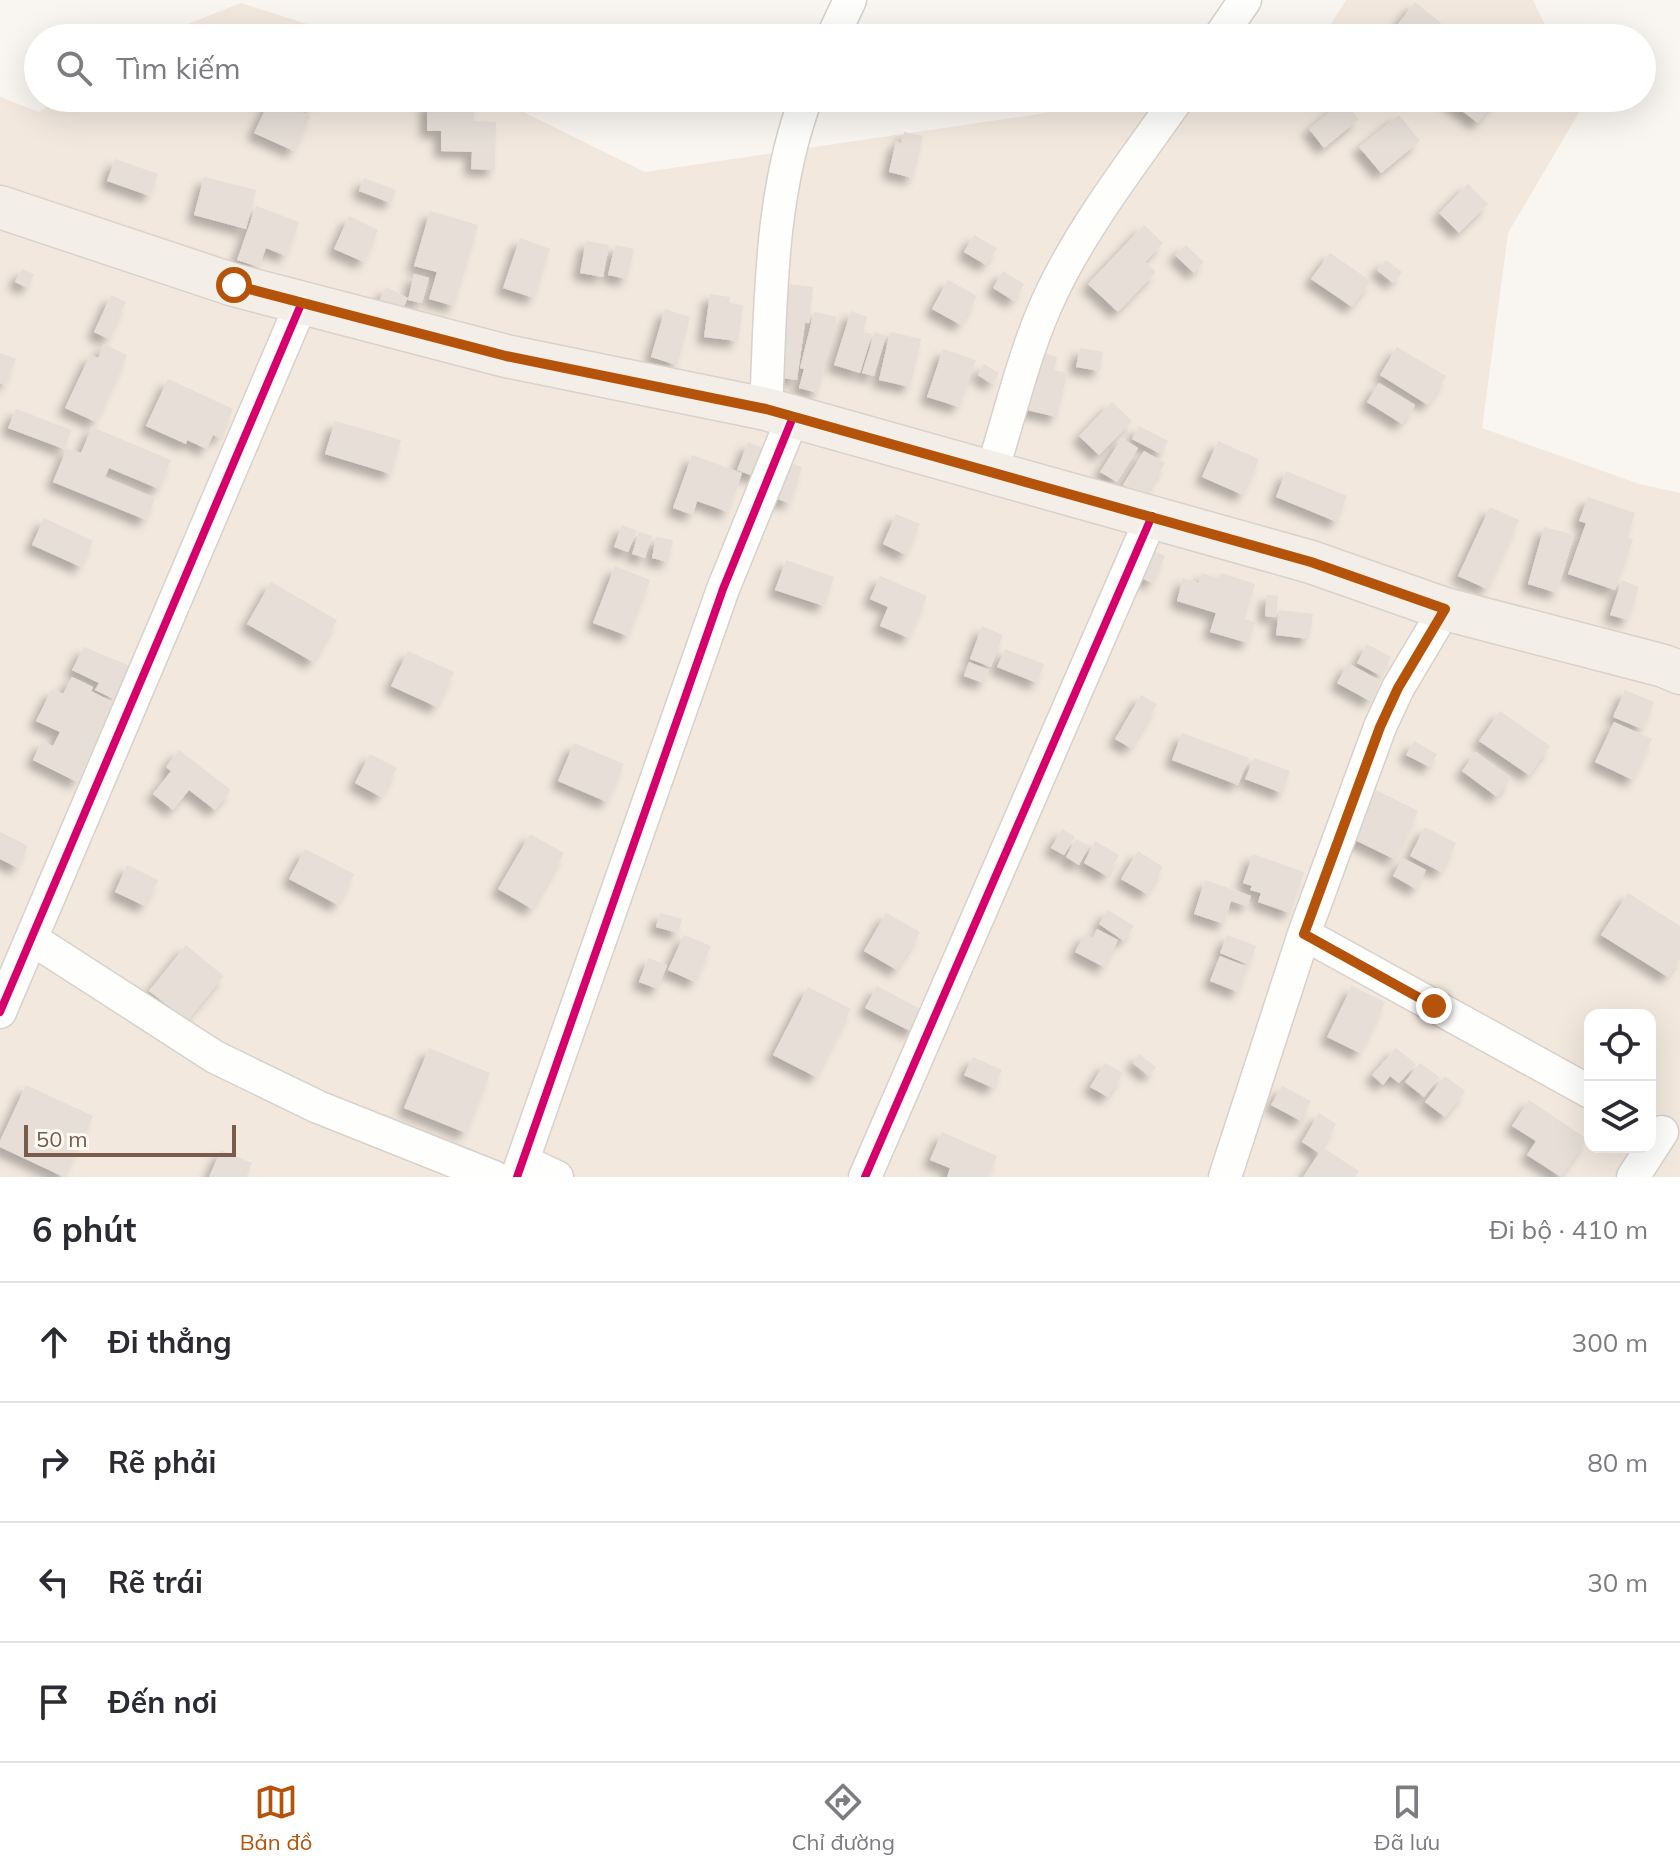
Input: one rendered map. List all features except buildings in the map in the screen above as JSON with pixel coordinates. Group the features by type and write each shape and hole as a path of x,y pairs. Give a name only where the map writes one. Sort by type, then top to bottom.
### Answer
{"main road":[{"path":"0,207 234,285 506,356 780,413 1152,516 1311,562 1445,609 1664,666 1680,673"}],"street":[{"path":"839,24 850,0"},
{"path":"1229,24 1245,0"},
{"path":"557,1177 520,1169 723,589 780,413 776,228 788,155 802,112"},
{"path":"992,471 1051,294 1075,247 1168,112"},
{"path":"0,1010 302,302"},
{"path":"865,1177 1152,516"},
{"path":"1225,1177 1304,934 1380,727 1398,688 1445,609"},
{"path":"1304,934 1584,1089"},
{"path":"32,939 215,1057 318,1107 494,1177"},
{"path":"1633,1177 1664,1133"}],"shaded area":[{"path":"1346,0 1533,0 1544,24 1331,24"},
{"path":"241,3 307,24 188,24"},
{"path":"0,97 24,106 24,112 523,112 645,172 1048,112 1579,112 1508,233 1482,428 1639,484 1680,493 1680,1177 0,1177"}],"cycle path":[{"path":"0,1012 302,302"},
{"path":"517,1177 723,589 793,417"},
{"path":"865,1177 1152,516"}],"route":[{"path":"234,285 506,356 766,409 1311,562 1445,609 1398,688 1380,727 1304,934 1434,1006"}]}
